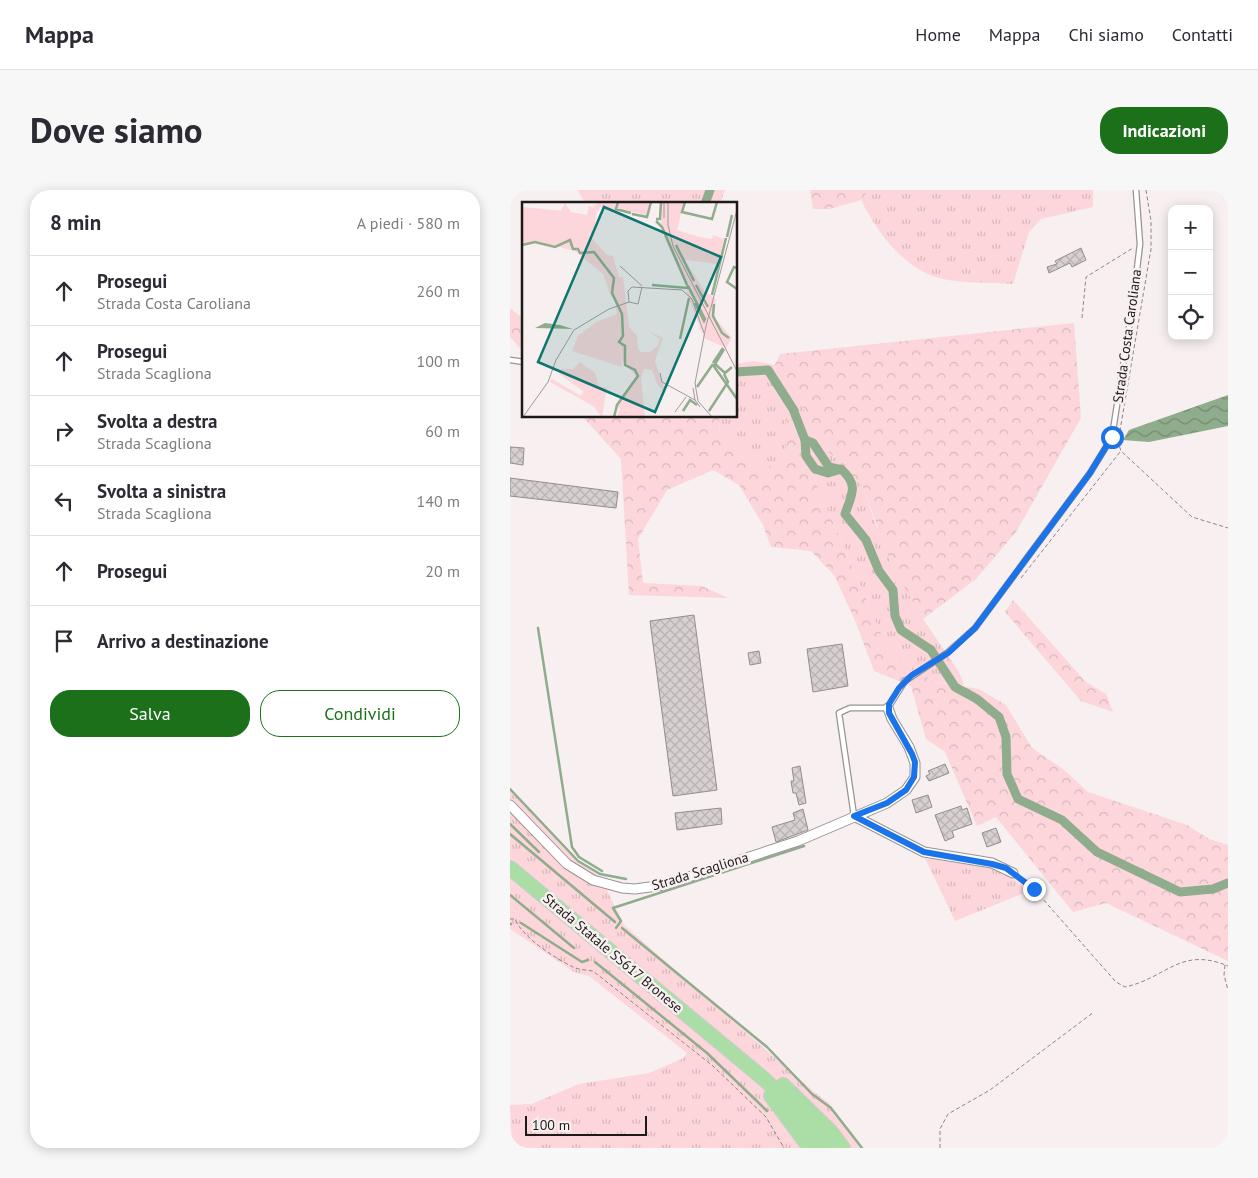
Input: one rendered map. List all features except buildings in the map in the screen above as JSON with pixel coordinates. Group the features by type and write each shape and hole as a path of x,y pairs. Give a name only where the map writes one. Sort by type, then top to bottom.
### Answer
{"main road":[{"name":"Strada Statale SS617 Bronese","path":"510,868 715,1038"},
{"path":"715,1038 773,1099 810,1148"},
{"path":"715,1038 782,1096 826,1148"},
{"path":"715,1038 768,1073 799,1100 843,1148"}],"street":[{"name":"Strada Scagliona","path":"510,804 577,872 609,886 636,889 664,885 798,841 887,803 906,790 914,777 915,762 888,708"},
{"path":"854,816 924,852 992,864 1013,873"}],"lane":[{"name":"Strada Costa Caroliana","path":"888,708 899,688 912,675 948,653 975,628 1090,473 1112,437 1140,244 1136,190"},
{"path":"854,816 838,716 843,710 850,708 888,708"}],"path":[{"path":"1146,190 1151,221 1151,249 1118,442 1121,451 1192,517 1228,528"},
{"path":"1082,318 1086,277 1140,244"},
{"path":"1016,584 1121,451"},
{"path":"1013,873 1034,889 1116,982 1124,987 1138,984 1186,960 1206,959 1228,966"},
{"path":"510,919 515,919 519,929 529,938 575,968 593,971 712,1066 766,1117 784,1148"},
{"path":"1225,964 1224,975 1228,990"},
{"path":"940,1148 940,1129 948,1114 990,1090 1094,1012"}],"green space":[{"path":"578,190 725,190 721,202 584,202"},
{"path":"810,190 869,190 861,200 830,209 813,209"},
{"path":"869,190 1093,190 1093,207 1041,219 1029,232 1013,284 966,282 939,278 926,273 914,266 892,247 867,212 861,200"},
{"path":"510,308 522,317 522,350 510,337"},
{"path":"1074,323 1081,418 1016,532 976,579 923,619 891,564 863,487 838,460 822,447 793,386 775,365 780,354"},
{"path":"753,361 775,365 793,386 822,447 838,460 863,487 875,523 911,596 923,619 959,672 964,685 934,682 888,650 818,487 792,419 786,421 786,457 765,470 720,437 719,418 738,418 738,364"},
{"path":"584,418 719,418 720,437 765,469 786,457 786,421 792,419 818,487 888,650 934,682 979,689 1006,705 1032,748 1063,769 1088,792 1187,825 1209,839 1228,845 1228,961 1106,903 1073,912 996,817 977,826 945,752 926,739 911,686 874,671 854,618 834,575 811,551 771,547 763,525 739,485 713,470 667,490 638,539 643,583 702,586 728,598 629,595 621,459"},
{"path":"1013,600 1086,682 1106,694 1113,712 1081,701 1005,612"},
{"path":"510,789 576,861 601,877 623,924 829,1103 860,1148 512,1148 510,1105 532,1104 579,1084 649,1073 682,1059 687,1053 589,976 574,972 510,929"},
{"path":"925,858 983,866 1003,871 1029,891 955,921"}],"water":[{"path":"1228,395 1228,426 1149,442 1123,440 1129,430"}],"waterway":[{"path":"706,202 710,190"},
{"path":"738,372 768,370 793,409 805,440 806,456 815,469 828,473 841,469 847,475 852,485 852,495 845,514 866,540 879,571 893,590 895,616 901,630 931,650 955,687 977,699 999,717 1006,737 1007,774 1018,799 1062,820 1097,852 1180,892 1213,889 1228,883"},
{"path":"805,440 813,443 829,467 838,469"},
{"path":"538,628 572,847 579,857 602,871"},
{"path":"510,789 578,861 600,874 626,879"},
{"path":"510,824 539,852"},
{"path":"510,834 615,922"},
{"path":"616,928 621,921 613,908 804,846"},
{"path":"510,895 574,948"},
{"path":"521,923 582,962 588,960"},
{"path":"622,928 767,1047 812,1094 831,1108 862,1148"},
{"path":"595,962 707,1053 767,1111"}],"route":[{"path":"1034,889 1006,868 958,857 930,854 918,850 854,816 887,803 906,790 914,777 915,762 909,746 898,730 888,708 899,688 912,675 948,653 975,628 1090,473 1112,437"}]}
